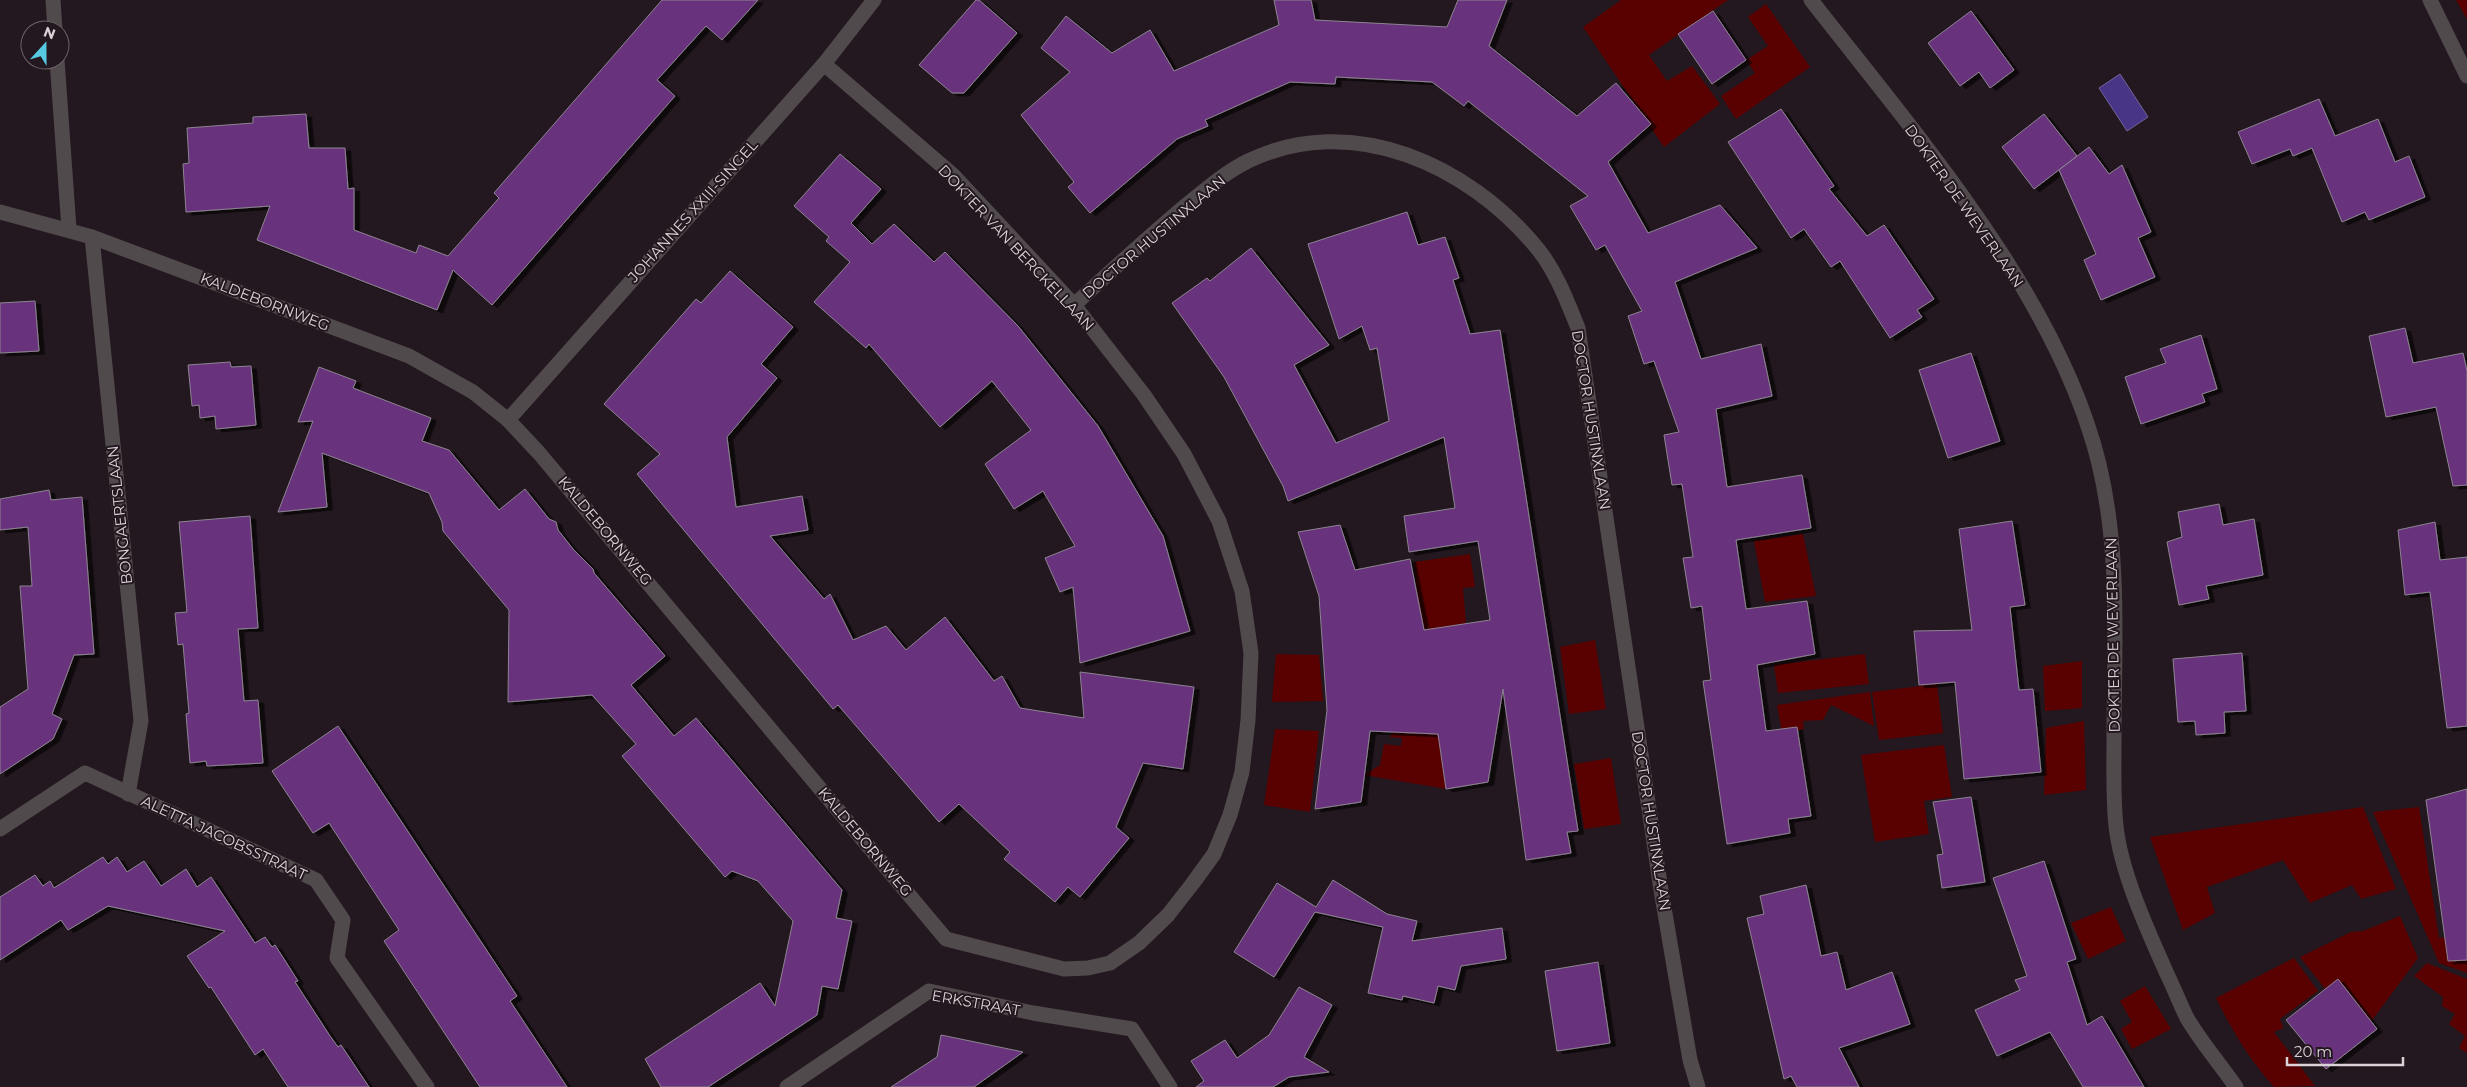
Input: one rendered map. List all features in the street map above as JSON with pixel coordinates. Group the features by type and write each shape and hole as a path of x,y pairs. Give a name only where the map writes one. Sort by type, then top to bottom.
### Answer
{"street":[{"path":"53,0 54,20"},
{"name":"JOHANNES XXIII-SINGEL","path":"508,420 824,64 874,0"},
{"name":"DOKTER DE WEVERLAAN","path":"1811,0 1938,164 2004,259 2048,334 2084,416 2099,462 2109,509 2114,563 2114,788 2116,827 2122,855 2148,931 2188,1018 2236,1087"},
{"path":"2430,0 2467,76"},
{"name":"DOKTER VAN BERCKELLAAN","path":"824,64 954,176 1074,305 1144,395 1184,454 1214,513 1242,591 1252,653 1248,720 1242,772 1230,815 1214,854 1168,915 1139,943 1110,963"},
{"path":"58,70 69,229"},
{"name":"DOCTOR HUSTINXLAAN","path":"1074,305 1215,182 1249,161 1294,146 1337,142 1378,145 1427,162 1465,182 1504,211 1538,249 1560,285 1578,328 1661,890 1690,1060 1698,1087"},
{"name":"KALDEBORNWEG","path":"0,212 92,236 409,356 472,392 508,420 540,453 946,939 1064,969 1088,968 1110,963"},
{"name":"BONGAERTSLAAN","path":"92,236 141,721 128,794"},
{"name":"ALETTA JACOBSSTRAAT","path":"0,830 85,773 316,880 343,920 337,958 427,1087"},
{"name":"ERKSTRAAT","path":"787,1087 929,991 1033,1013 1132,1029 1170,1087"}],"shaded area":[{"path":"1621,0 1728,0 1649,55 1667,81 1692,66 1720,104 1664,147 1583,27"},
{"path":"2456,0 2467,0 2467,19"},
{"path":"1766,4 1810,67 1736,119 1721,96 1755,73 1746,60 1768,46 1748,17"},
{"path":"2120,74 2148,117 2127,131 2099,88"},
{"path":"1803,534 1816,596 1765,602 1754,541"},
{"path":"1470,554 1475,587 1463,588 1466,623 1421,631 1414,562"},
{"path":"1595,640 1606,709 1569,714 1560,647"},
{"path":"1276,654 1319,655 1323,701 1272,702"},
{"path":"1865,654 1869,684 1778,693 1774,665"},
{"path":"2082,661 2082,708 2045,711 2043,666"},
{"path":"1937,684 1943,733 1879,740 1872,692"},
{"path":"1870,692 1874,726 1831,705 1823,720 1803,721 1804,729 1782,733 1777,705"},
{"path":"2084,721 2086,790 2044,795 2046,728"},
{"path":"1275,729 1319,731 1310,812 1264,805"},
{"path":"1392,732 1438,734 1446,789 1364,775 1380,765 1384,744 1401,746 1402,738 1390,737"},
{"path":"1944,745 1952,797 1924,801 1929,834 1875,842 1861,755"},
{"path":"1611,758 1621,824 1584,829 1574,764"},
{"path":"2363,807 2396,889 2361,899 2352,885 2310,903 2283,860 2207,887 2215,913 2183,930 2150,837"},
{"path":"2419,807 2439,938 2467,934 2467,973 2439,963 2373,812"},
{"path":"2111,907 2126,941 2088,959 2071,923"},
{"path":"2400,916 2418,958 2370,1023 2326,990 2300,957 2351,932 2363,931"},
{"path":"2294,958 2318,991 2280,1019 2283,1028 2274,1032 2315,1086 2274,1087 2242,1045 2216,998"},
{"path":"2427,963 2467,979 2467,1053 2459,1048 2465,1036 2449,1024 2455,1014 2442,1006 2443,997 2414,976"},
{"path":"2145,986 2171,1029 2132,1049 2121,1029 2132,1022 2120,1001"}],"building":[{"path":"662,0 758,0 722,40 706,26 657,80 675,96 492,305 453,270 437,310 257,240 270,206 186,212 183,164 189,163 187,128 253,123 253,117 306,114 309,148 345,148 348,189 354,188 354,230 416,253 419,245 448,256 499,198 494,193"},
{"path":"976,0 979,0 1017,33 964,93 952,93 919,65"},
{"path":"1274,0 1311,0 1315,20 1447,27 1458,0 1507,0 1489,46 1577,116 1616,83 1651,124 1608,162 1648,233 1720,205 1757,248 1675,282 1701,359 1761,344 1772,396 1716,409 1727,487 1802,475 1811,528 1736,540 1746,609 1807,601 1815,654 1757,665 1766,731 1797,727 1811,816 1788,819 1790,833 1727,844 1703,681 1711,680 1702,606 1691,608 1683,558 1693,557 1682,484 1672,485 1664,435 1679,432 1654,361 1644,364 1628,316 1642,311 1605,245 1596,250 1570,206 1588,196 1468,101 1464,106 1432,82 1336,77 1335,84 1290,82 1205,120 1208,126 1177,139 1090,213 1068,187 1074,182 1021,115 1070,72 1041,48 1066,16 1112,53 1150,30 1174,71 1279,25"},
{"path":"1713,11 1746,60 1712,84 1678,34"},
{"path":"1971,11 2014,70 1990,88 1979,72 1960,86 1928,43"},
{"path":"2319,99 2335,136 2378,119 2395,162 2409,156 2425,197 2369,220 2365,212 2342,222 2312,148 2293,156 2290,149 2252,164 2238,132"},
{"path":"1781,109 1834,186 1829,189 1867,236 1884,225 1934,299 1917,310 1922,317 1890,338 1840,261 1831,267 1804,229 1791,238 1728,142"},
{"path":"2044,114 2077,156 2034,189 2002,147"},
{"path":"2089,147 2109,174 2122,165 2151,232 2138,238 2155,277 2101,300 2084,260 2096,254 2059,170"},
{"path":"840,154 881,189 851,223 872,244 894,224 934,262 945,252 1018,326 1098,426 1163,536 1190,631 1080,663 1073,587 1060,592 1045,558 1075,546 1043,491 1014,509 985,464 1031,430 992,381 940,427 869,344 866,348 814,302 850,262 826,241 829,237 794,206"},
{"path":"1407,212 1418,245 1445,237 1459,278 1453,280 1470,334 1500,330 1578,831 1567,832 1571,853 1526,860 1503,689 1488,782 1446,789 1438,734 1370,731 1361,802 1315,809 1327,710 1319,596 1298,532 1340,525 1355,570 1410,559 1424,630 1490,620 1478,541 1409,552 1404,516 1455,508 1444,437 1288,501 1283,486 1224,377 1172,303 1207,278 1210,281 1251,248 1329,345 1294,365 1336,443 1389,421 1377,348 1370,350 1362,326 1339,339 1308,244"},
{"path":"730,271 793,327 761,364 777,378 727,437 736,507 802,496 808,530 770,536 824,599 830,594 853,640 886,626 906,650 945,617 994,681 1002,676 1020,708 1084,718 1080,672 1194,687 1183,769 1143,763 1116,827 1129,838 1080,897 1068,887 1055,902 1004,859 1010,852 959,804 939,822 838,705 833,709 637,474 660,454 604,404 696,299 701,303"},
{"path":"35,301 39,351 0,353 0,303"},
{"path":"2405,328 2413,363 2463,353 2467,371 2467,485 2453,486 2436,407 2386,417 2369,336"},
{"path":"2201,335 2217,389 2202,394 2205,402 2141,424 2125,377 2166,363 2160,349"},
{"path":"1971,353 2000,441 1948,458 1919,370"},
{"path":"230,362 231,367 251,366 256,425 216,429 215,416 200,418 199,405 192,406 188,365"},
{"path":"319,367 356,381 353,388 431,418 422,441 449,450 499,510 525,489 549,519 556,522 558,530 573,549 593,569 594,573 665,656 631,685 674,736 696,718 842,890 836,918 852,921 838,989 822,986 817,1015 708,1087 661,1087 645,1059 760,983 775,1006 793,921 758,881 732,871 725,877 622,756 636,744 592,695 508,702 509,610 443,531 442,522 429,493 322,453 327,507 278,512 313,421 298,422"},
{"path":"49,490 51,500 82,497 94,654 74,655 52,714 62,719 53,739 0,774 0,707 28,689 20,586 32,586 28,527 0,530 0,499"},
{"path":"2219,504 2223,525 2254,519 2263,575 2206,586 2209,599 2179,605 2167,542 2182,537 2178,512"},
{"path":"250,516 258,628 238,629 244,701 258,700 263,763 207,766 206,761 190,763 186,714 189,713 183,644 178,645 175,613 187,612 179,522"},
{"path":"2012,521 2025,605 2010,607 2019,690 2033,689 2041,772 1964,779 1955,682 1919,685 1914,631 1972,630 1959,529"},
{"path":"2435,522 2440,560 2467,557 2467,726 2447,728 2430,592 2405,595 2398,530"},
{"path":"2242,653 2246,711 2224,712 2225,733 2196,735 2195,721 2178,722 2173,659"},
{"path":"338,726 517,996 510,1001 567,1087 480,1087 384,941 399,930 329,823 313,833 272,771"},
{"path":"2467,789 2467,960 2448,961 2426,800"},
{"path":"1971,797 1985,882 1942,888 1937,855 1943,854 1933,802"},
{"path":"103,857 108,864 117,857 127,872 144,861 161,886 186,869 197,887 211,877 255,943 265,937 272,947 275,945 298,981 295,982 330,1036 338,1047 341,1045 369,1087 288,1087 263,1049 255,1055 211,987 209,988 187,956 225,931 108,906 68,930 61,920 0,960 0,897 35,875 43,886 50,881 54,888"},
{"path":"2044,861 2076,959 2067,962 2087,1025 2102,1016 2144,1087 2083,1087 2050,1032 1997,1056 1975,1010 2020,990 2015,980 2027,976 1993,878"},
{"path":"1333,880 1387,914 1417,921 1412,941 1502,928 1506,959 1461,966 1455,990 1438,986 1434,1003 1403,996 1402,1000 1368,993 1383,927 1315,912 1274,977 1234,952 1277,883 1316,907"},
{"path":"1806,885 1821,956 1837,952 1846,990 1892,972 1910,1024 1839,1048 1859,1087 1797,1087 1791,1076 1784,1079 1747,918 1764,914 1760,896"},
{"path":"1598,962 1610,1043 1557,1051 1545,971"},
{"path":"2338,979 2377,1029 2326,1069 2286,1020"},
{"path":"1299,987 1332,1005 1304,1057 1329,1072 1289,1077 1273,1087 1196,1087 1204,1081 1191,1061 1225,1040 1237,1058 1269,1035"},
{"path":"941,1035 1023,1052 974,1087 891,1087 937,1057"}]}
